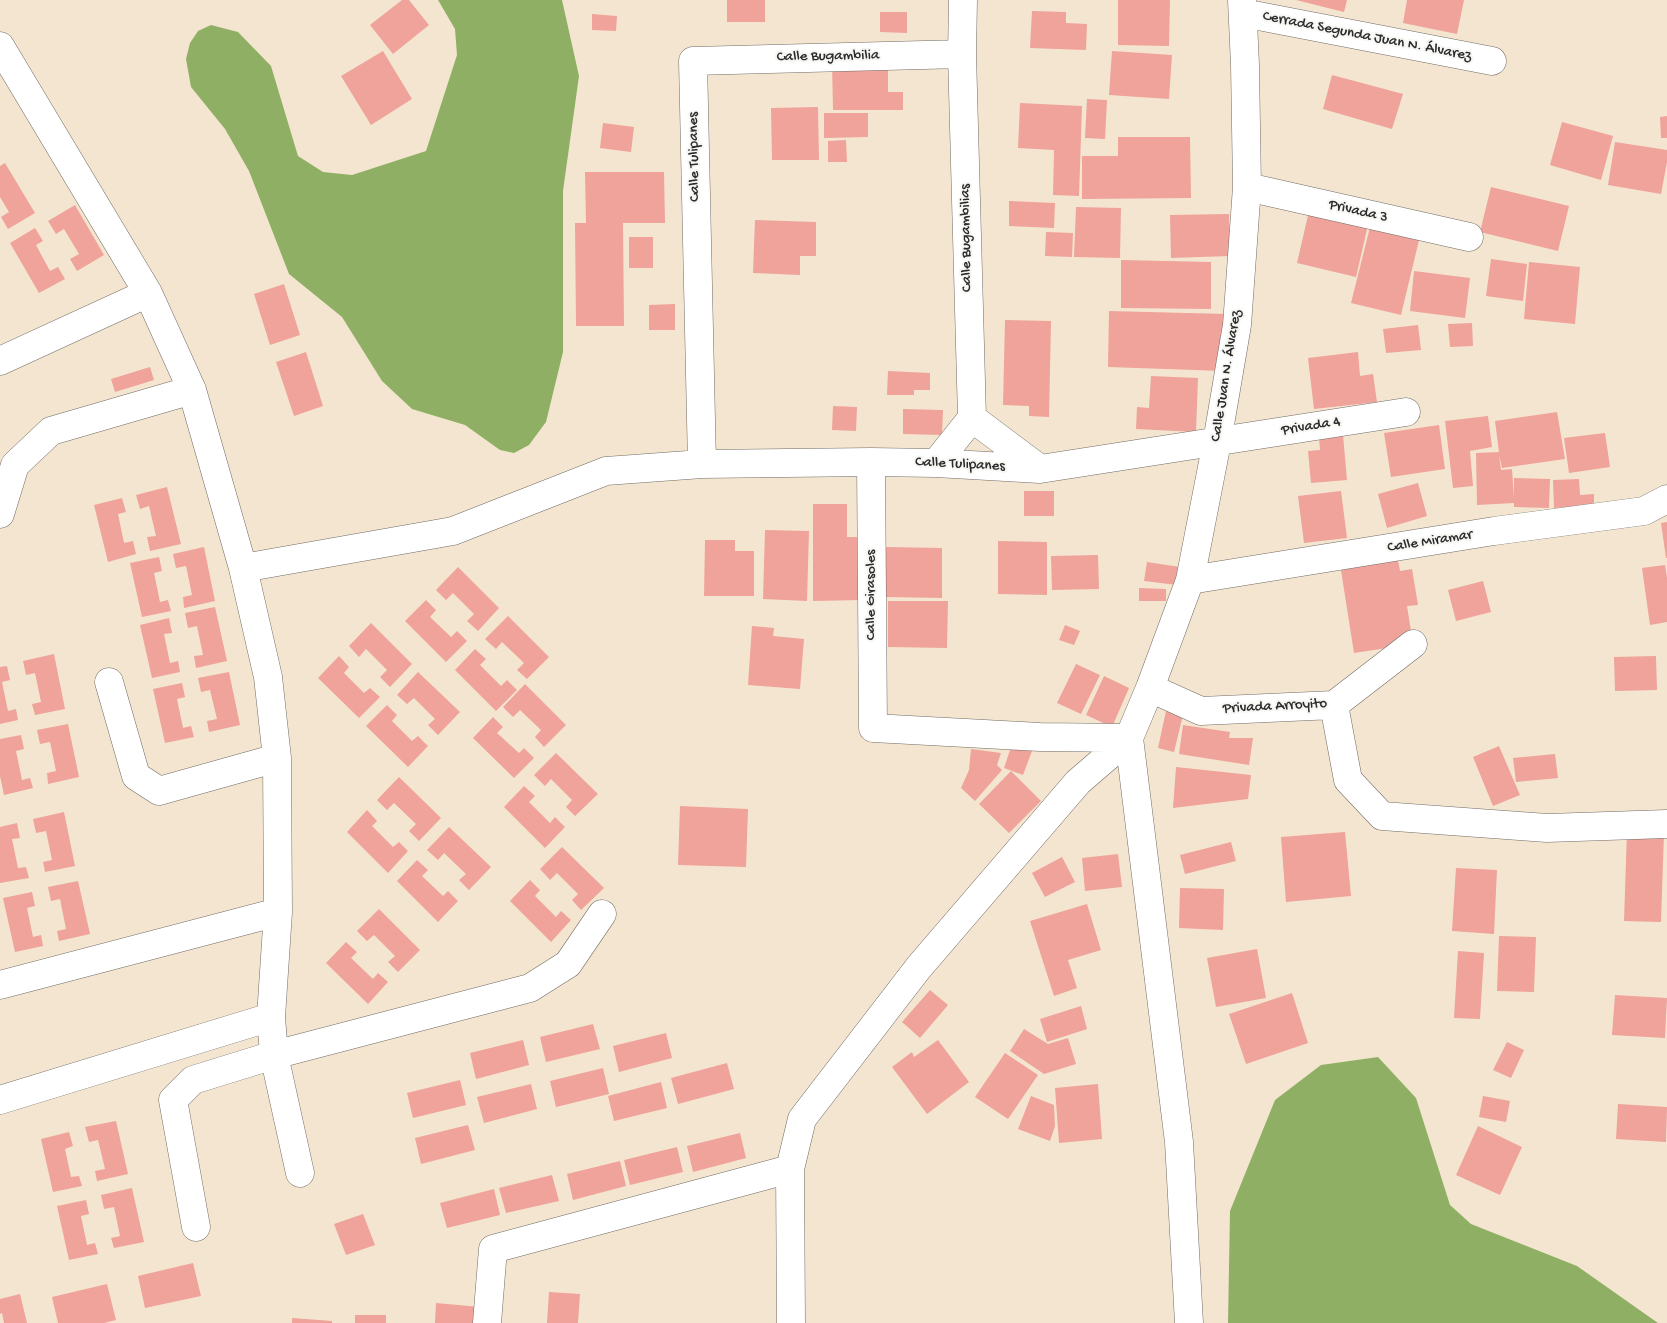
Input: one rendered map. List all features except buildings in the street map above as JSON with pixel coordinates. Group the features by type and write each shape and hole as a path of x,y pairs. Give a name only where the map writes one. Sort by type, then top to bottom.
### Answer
{"street":[{"name":"Calle Bugambilias","path":"963,0 962,54 972,418"},
{"name":"Cerrada Segunda Juan N. Álvarez","path":"1242,6 1492,61"},
{"name":"Calle Juan N. Álvarez","path":"1129,738 1150,688 1190,580 1217,442 1237,325 1247,187 1242,6"},
{"path":"0,46 148,293 192,390 243,568 268,677 277,758 278,912 271,1017 274,1055 300,1173"},
{"name":"Calle Bugambilia","path":"693,61 962,54"},
{"name":"Calle Tulipanes","path":"693,61 702,464"},
{"name":"Privada 3","path":"1247,187 1470,237"},
{"path":"0,361 148,293"},
{"path":"0,514 15,465 51,430 192,390"},
{"name":"Privada 4","path":"1217,442 1406,412"},
{"path":"936,463 972,418 1040,469"},
{"name":"Calle Tulipanes","path":"243,568 453,531 606,471 702,464 870,462 936,463 1040,469 1217,442"},
{"name":"Calle Girasoles","path":"870,462 873,728 1040,737 1129,738"},
{"name":"Calle Miramar","path":"1190,580 1494,532 1644,511 1667,498"},
{"name":"Privada Arroyito","path":"1150,688 1201,710 1334,704 1413,644"},
{"path":"109,682 136,776 159,791 277,758"},
{"path":"1334,704 1348,780 1382,816 1547,828 1667,824"},
{"path":"791,1323 790,1170 802,1119 919,967 1078,782 1129,738"},
{"path":"1129,738 1179,1142 1189,1323"},
{"path":"0,986 278,912"},
{"path":"196,1227 173,1100 193,1080 274,1055 530,988 568,964 602,914"},
{"path":"0,1100 271,1017"},
{"path":"487,1323 493,1249 790,1170"}],"green space":[{"path":"438,0 562,0 579,76 563,191 563,352 546,422 529,445 514,453 500,450 465,425 412,409 382,381 342,317 289,274 249,171 225,129 191,87 186,59 190,43 198,31 211,25 238,32 271,66 298,156 323,172 352,175 426,151 457,55 455,29"},
{"path":"1378,1057 1416,1098 1450,1205 1471,1224 1577,1266 1658,1323 1228,1323 1230,1211 1275,1100 1321,1065"}]}
